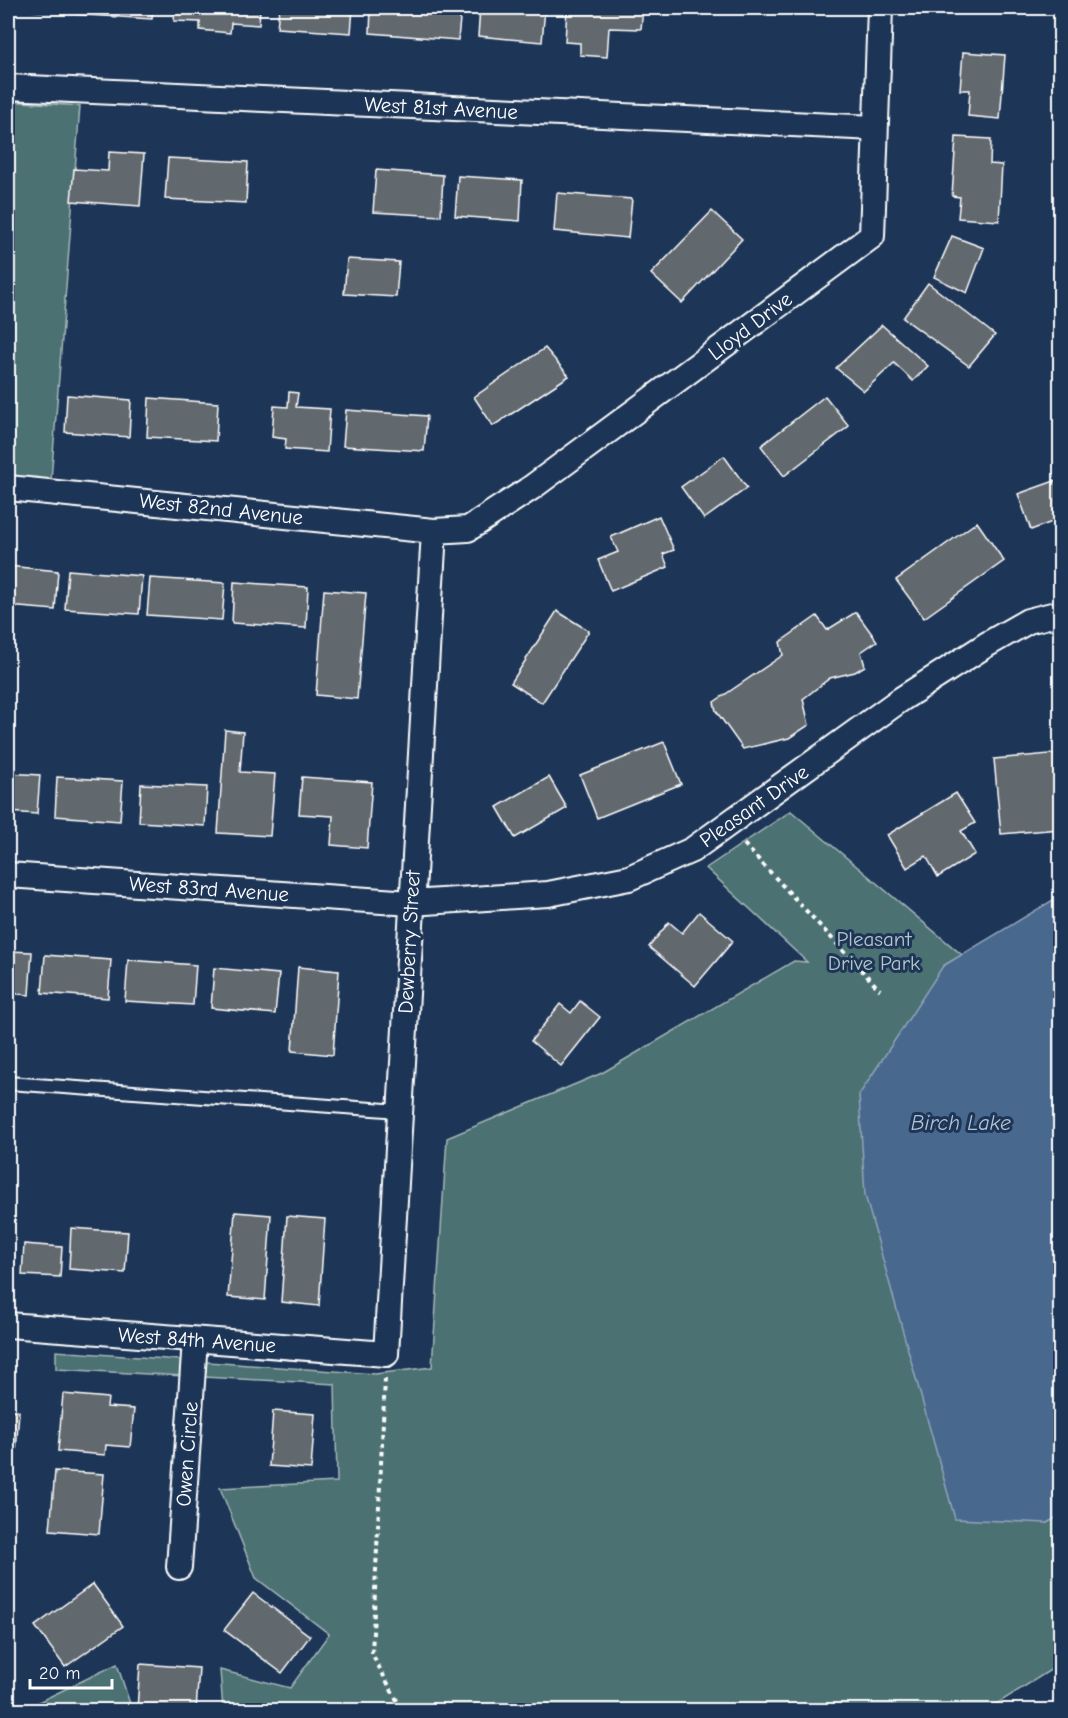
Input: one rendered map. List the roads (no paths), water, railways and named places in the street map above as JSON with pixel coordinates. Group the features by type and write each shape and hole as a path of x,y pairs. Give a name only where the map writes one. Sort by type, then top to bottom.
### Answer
{"street":[{"name":"Lloyd Drive","path":"434,531 468,529 531,488 872,236 880,8"},
{"name":"West 81st Avenue","path":"8,87 875,128"},
{"name":"West 82nd Avenue","path":"8,488 434,531"},
{"name":"Dewberry Street","path":"386,1354 434,531"},
{"name":"Pleasant Drive","path":"411,903 548,894 630,878 692,850 900,700 986,645 1028,621 1060,613"},
{"name":"West 83rd Avenue","path":"8,875 411,903"},
{"name":"West 84th Avenue","path":"8,1324 386,1354"},
{"name":"Owen Circle","path":"179,1567 195,1340"}],"lane":[{"path":"8,1083 400,1112"}],"water":[{"name":"Birch Lake","path":"1060,897 1060,1515 1047,1523 955,1519 865,1195 859,1095 943,966"}],"park label":[{"name":"Pleasant Drive Park","path":"874,951"}]}
